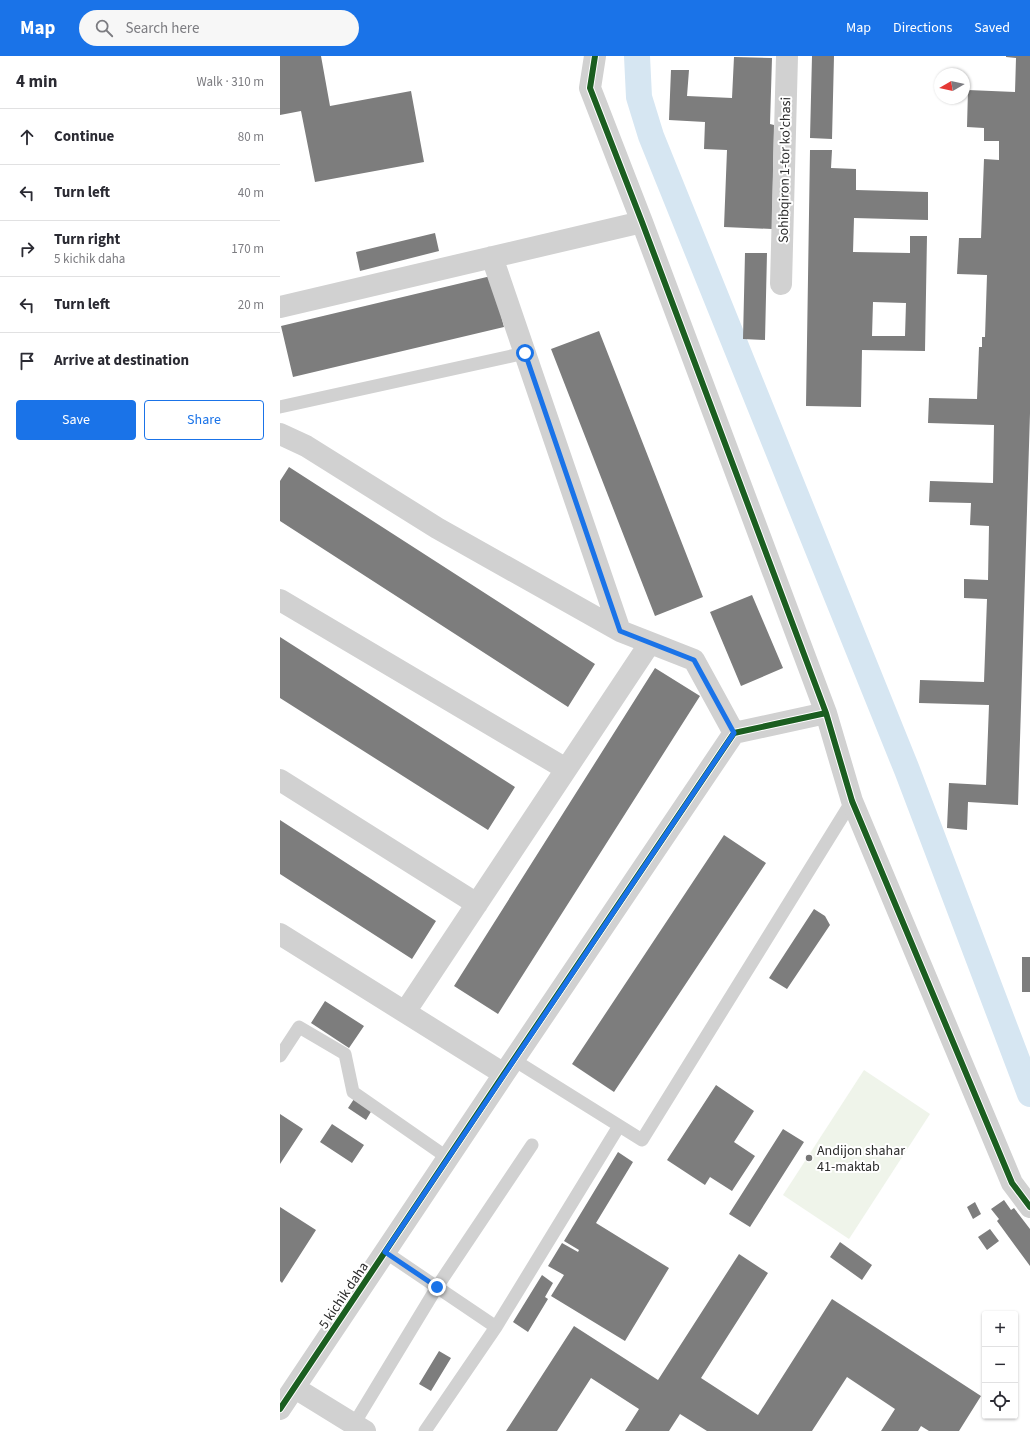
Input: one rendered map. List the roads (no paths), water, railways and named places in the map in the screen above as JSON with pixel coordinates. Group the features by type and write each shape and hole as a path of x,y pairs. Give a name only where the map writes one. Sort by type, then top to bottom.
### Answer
{"street":[{"path":"595,56 590,88 642,222 826,713 852,801 1012,1183 1030,1206"},
{"name":"Sohibqiron 1-tor ko'chasi","path":"781,284 787,56"},
{"path":"280,307 642,222"},
{"path":"492,257 620,631"},
{"path":"280,429 280,435 306,446 437,528 620,631 694,660 734,733 826,713"},
{"path":"280,600 566,769"},
{"path":"405,1012 650,643"},
{"name":"5 kichik daha","path":"280,1409 734,733"},
{"path":"280,780 477,904"},
{"path":"280,934 405,1012 509,1067"},
{"path":"294,1388 359,1428"}],"lane":[{"path":"280,407 525,353"},
{"path":"509,1067 619,1126 642,1140 852,801"},
{"path":"280,1056 299,1027 345,1054 353,1092 448,1158"},
{"path":"425,1431 496,1327 619,1126"},
{"path":"359,1428 437,1287 532,1145"},
{"path":"385,1252 496,1327"}],"waterway":[{"path":"637,56 639,97 651,136 907,770 1030,1094"}],"place":[{"name":"Andijon shahar 41-maktab","path":"809,1158"}]}
